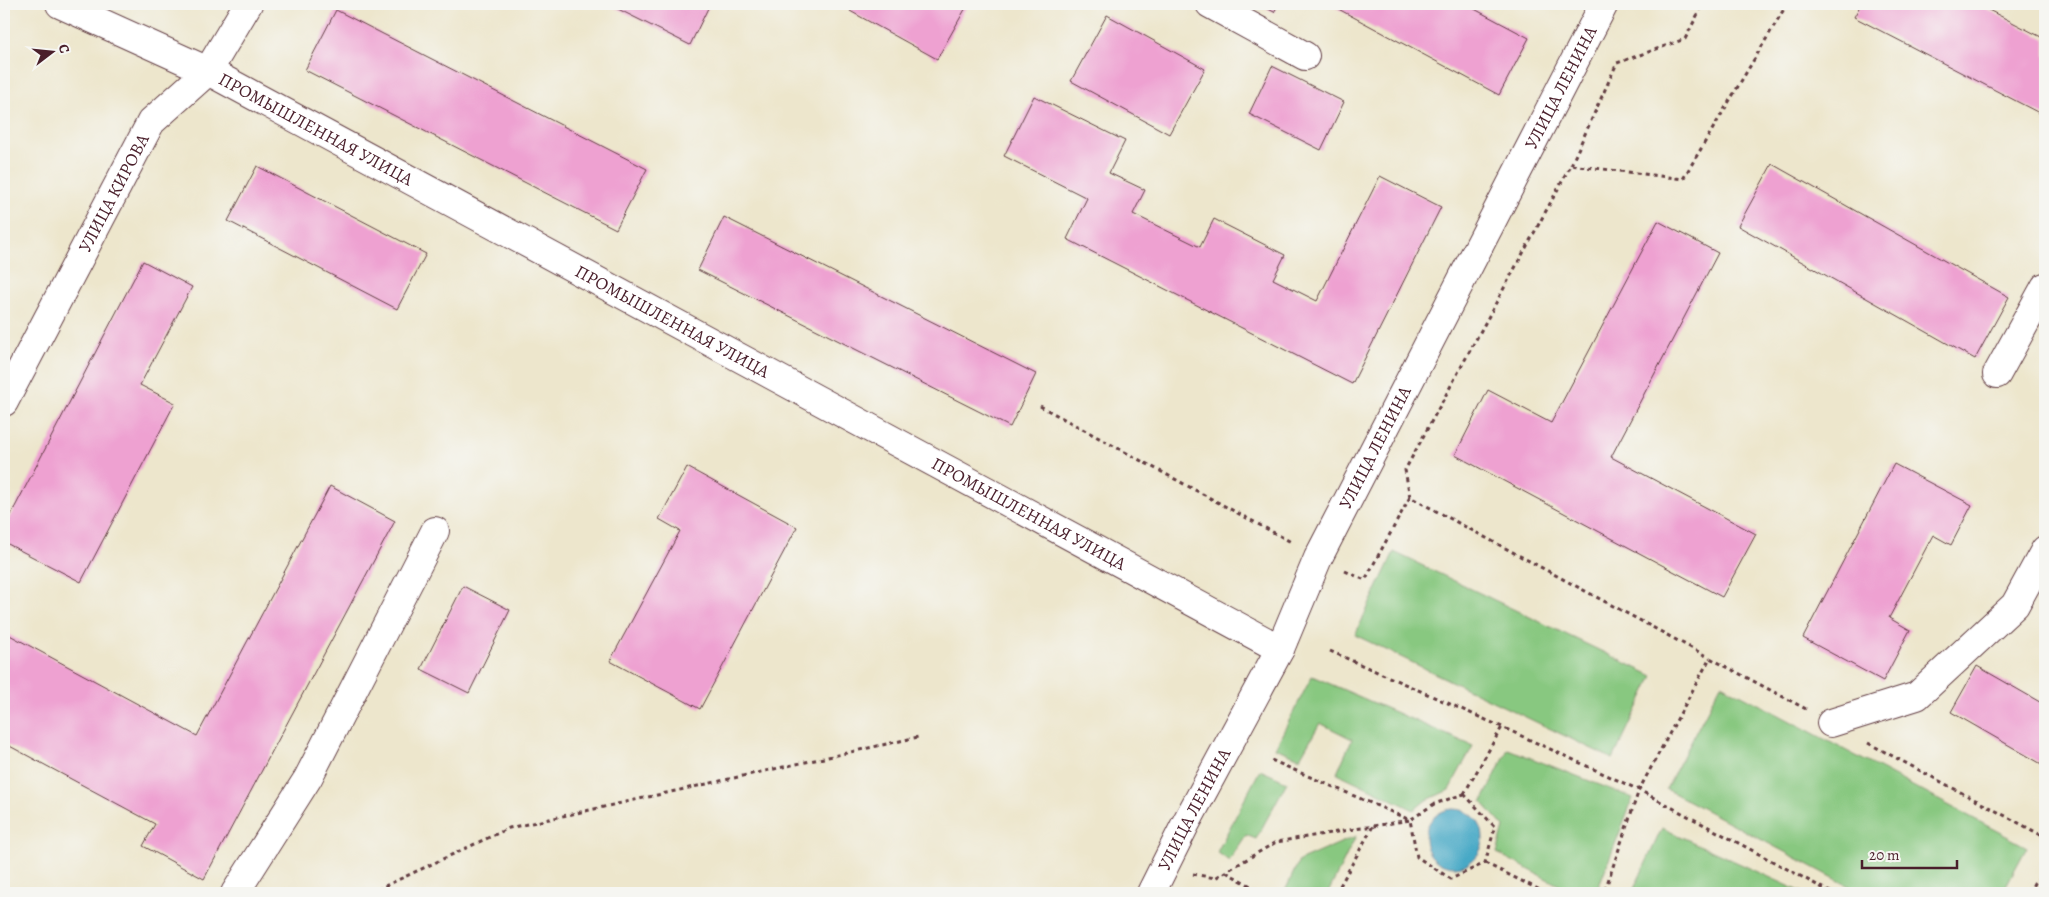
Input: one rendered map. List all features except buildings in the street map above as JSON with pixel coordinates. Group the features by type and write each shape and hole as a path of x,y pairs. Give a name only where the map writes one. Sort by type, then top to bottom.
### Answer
{"street":[{"name":"ПРОМЫШЛЕННАЯ УЛИЦА","path":"60,4 208,71 1280,649"},
{"name":"УЛИЦА КИРОВА","path":"4,402 151,122 208,71 248,4"},
{"path":"1210,4 1305,56"},
{"name":"УЛИЦА ЛЕНИНА","path":"1151,893 1186,823 1280,649 1318,558 1604,4"},
{"path":"1997,374 2045,287"},
{"path":"235,893 308,778 435,531"},
{"path":"1831,723 1916,696 2015,605 2045,550"}],"path":[{"path":"1040,406 1257,522 1318,558 1365,580 1410,497 1405,470 1571,165 1617,63 1685,39 1703,4"},
{"path":"1571,165 1683,178 1787,4"},
{"path":"1410,497 2045,837"},
{"path":"1330,651 1640,790 1832,893"},
{"path":"1604,893 1640,790 1710,658"},
{"path":"1163,869 1215,878 1276,842 1410,820 1434,804 1464,794 1502,727"},
{"path":"370,893 509,828 918,737"},
{"path":"1271,760 1410,820"},
{"path":"1464,794 1495,827 1486,863"},
{"path":"1410,820 1417,857 1451,879 1486,863"},
{"path":"1336,893 1374,826"},
{"path":"1486,863 1546,893"},
{"path":"1226,872 1263,893"},
{"path":"2029,893 2034,883 2045,872"}],"green space":[{"path":"1394,552 1653,676 1613,759 1355,635"},
{"path":"1312,676 1473,746 1449,790 1425,801 1414,810 1337,773 1352,739 1320,723 1300,758 1275,748"},
{"path":"1721,684 2027,847 2002,893 1862,893 1666,789"},
{"path":"1508,749 1633,798 1596,893 1574,893 1497,853 1504,827 1482,802"},
{"path":"1260,770 1287,782 1256,839 1246,835 1229,861 1217,852"},
{"path":"1662,828 1804,893 1632,893"},
{"path":"1356,836 1328,893 1284,893 1299,861"}],"water":[{"path":"1454,809 1465,811 1478,822 1483,838 1481,849 1470,862 1454,867 1443,865 1430,854 1425,838 1427,827 1438,814"}]}
